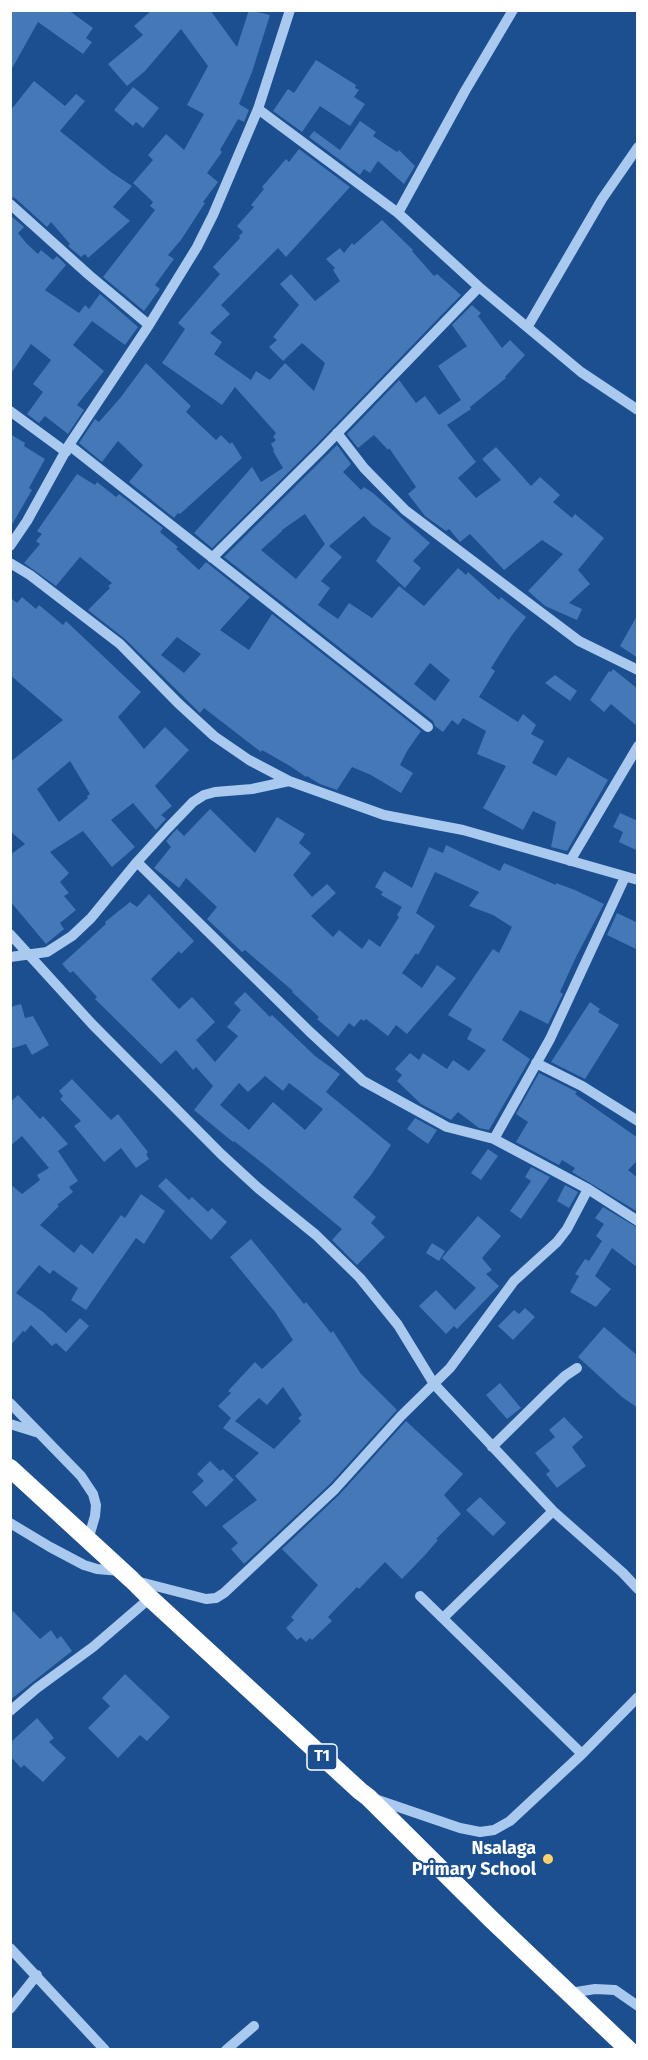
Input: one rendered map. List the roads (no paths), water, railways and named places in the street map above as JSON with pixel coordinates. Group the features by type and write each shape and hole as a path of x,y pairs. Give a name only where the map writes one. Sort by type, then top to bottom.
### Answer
{"highway":[{"name":"T1","path":"10,1468 368,1797 491,1919 629,2049"}],"street":[{"path":"10,546 27,522 67,448 179,278 209,223 258,109 290,10"},
{"path":"398,213 465,91 513,10"},
{"path":"258,109 398,213 479,287 581,372 638,410"},
{"path":"528,326 602,199 638,147"},
{"path":"10,204 149,325"},
{"path":"212,558 479,287"},
{"path":"10,411 67,448 428,727"},
{"path":"337,433 364,468 394,500 413,516 579,641 638,670"},
{"path":"10,563 30,575 120,644 214,736 249,760 289,781 384,815 463,830 638,880"},
{"path":"570,861 638,746"},
{"path":"10,957 47,952 72,936 91,918 137,862 193,802 204,795 252,789 289,781"},
{"path":"137,862 363,1081 447,1127 494,1140 588,1189 638,1221"},
{"path":"494,1140 550,1038 625,878"},
{"path":"10,934 92,1024 221,1154 258,1188 316,1235 360,1278 399,1325 434,1384 553,1511 638,1589"},
{"path":"536,1063 582,1086 638,1122"},
{"path":"10,1523 84,1565 127,1575 185,1595 206,1599 216,1598 335,1488 401,1416 450,1368 514,1281 557,1242 567,1229 588,1189"},
{"path":"492,1447 565,1376 577,1368"},
{"path":"10,1403 81,1476 93,1494 96,1505 95,1516 88,1539"},
{"path":"10,1424 41,1434"},
{"path":"443,1618 553,1511"},
{"path":"420,1596 582,1754"},
{"path":"10,1711 93,1647 150,1598"},
{"path":"368,1797 460,1828 480,1832 494,1830 510,1821 582,1754 638,1697"},
{"path":"10,1948 105,2049"},
{"path":"10,2009 37,1975"},
{"path":"570,1993 595,1989 615,1990 638,2006"},
{"path":"226,2049 254,2026"}],"place":[{"name":"Nsalaga Primary School","path":"548,1859"}]}
